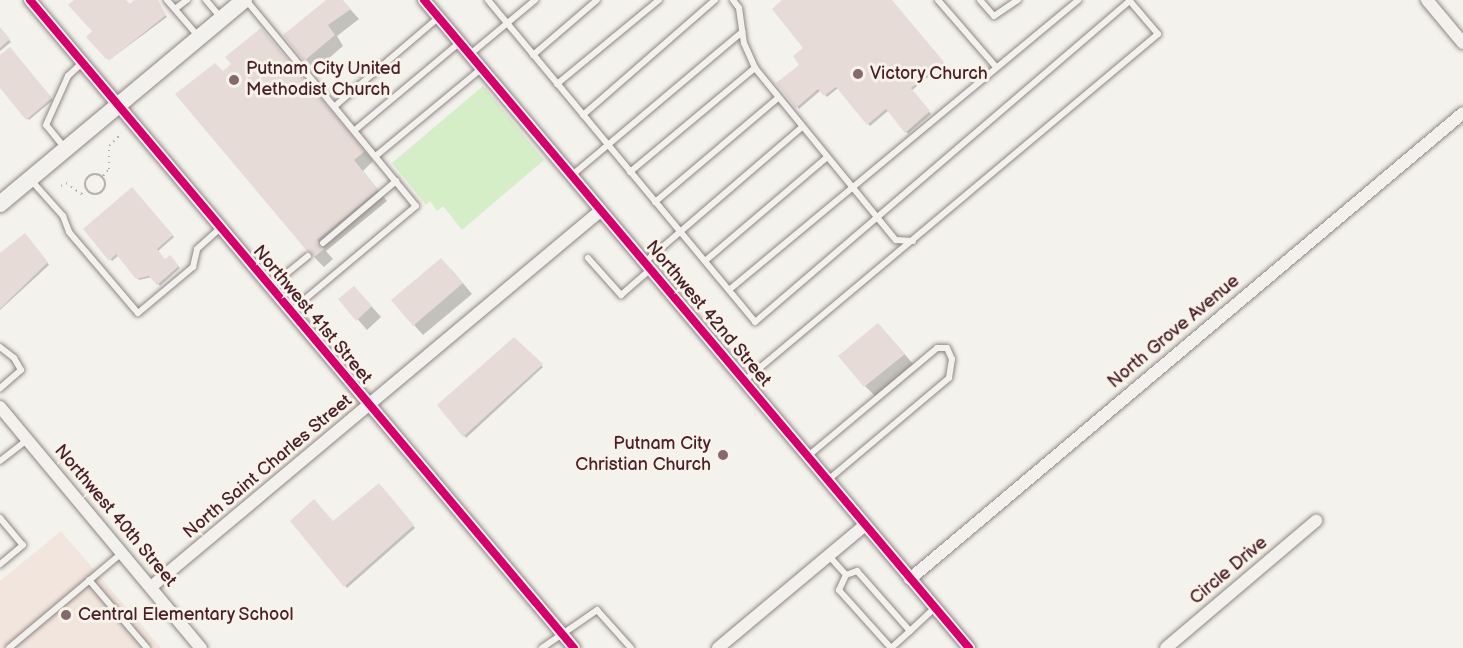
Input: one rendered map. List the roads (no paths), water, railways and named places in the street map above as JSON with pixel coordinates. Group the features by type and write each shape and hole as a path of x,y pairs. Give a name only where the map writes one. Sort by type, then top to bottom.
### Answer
{"main road":[{"path":"0,204 116,105 245,0"}],"street":[{"name":"Northwest 41st Street","path":"30,0 573,648"},
{"name":"Northwest 42nd Street","path":"424,0 969,648"},
{"path":"1427,0 1463,43"},
{"name":"North Grove Avenue","path":"910,579 1463,113"},
{"name":"North Saint Charles Street","path":"151,588 600,211"},
{"name":"Northwest 40th Street","path":"0,407 201,648"},
{"name":"Circle Drive","path":"1166,648 1316,521"},
{"path":"720,647 865,525"}],"lane":[{"path":"167,0 199,37"},
{"path":"175,9 187,0"},
{"path":"206,0 221,19"},
{"path":"245,0 416,206 290,312"},
{"path":"488,0 755,322 1129,0 1158,34 744,381"},
{"path":"469,55 535,0"},
{"path":"533,55 597,0"},
{"path":"557,84 659,0"},
{"path":"583,115 715,0"},
{"path":"733,0 739,8 742,32 755,68 801,128 896,240 913,241"},
{"path":"938,0 996,67"},
{"path":"980,0 994,16 1018,0"},
{"path":"729,290 1078,0"},
{"path":"334,106 439,17"},
{"path":"570,176 742,32"},
{"path":"355,130 459,42"},
{"path":"65,148 46,125 66,87 68,76 82,63"},
{"path":"630,172 755,68"},
{"path":"376,155 481,69"},
{"path":"655,202 778,98"},
{"path":"588,258 621,296 681,232 801,128"},
{"path":"705,261 826,158"},
{"path":"30,178 63,216 69,232 138,313 193,267 197,249 220,228"},
{"path":"323,243 396,180"},
{"path":"269,287 308,256"},
{"path":"0,346 14,358 21,370 0,388"},
{"path":"807,456 937,348 947,348 952,359 949,378 828,480"},
{"path":"0,462 28,440"},
{"path":"0,518 23,545 0,564"},
{"path":"9,648 123,552"},
{"path":"829,556 846,575"},
{"path":"910,631 860,572 846,575 838,590 888,648 910,631 935,608"},
{"path":"89,580 147,648"},
{"path":"542,648 599,611 631,648"}],"place":[{"name":"Victory Church","path":"858,74"},
{"name":"Putnam City United Methodist Church","path":"234,80"},
{"name":"Putnam City Christian Church","path":"723,455"},
{"name":"Central Elementary School","path":"66,615"}]}
